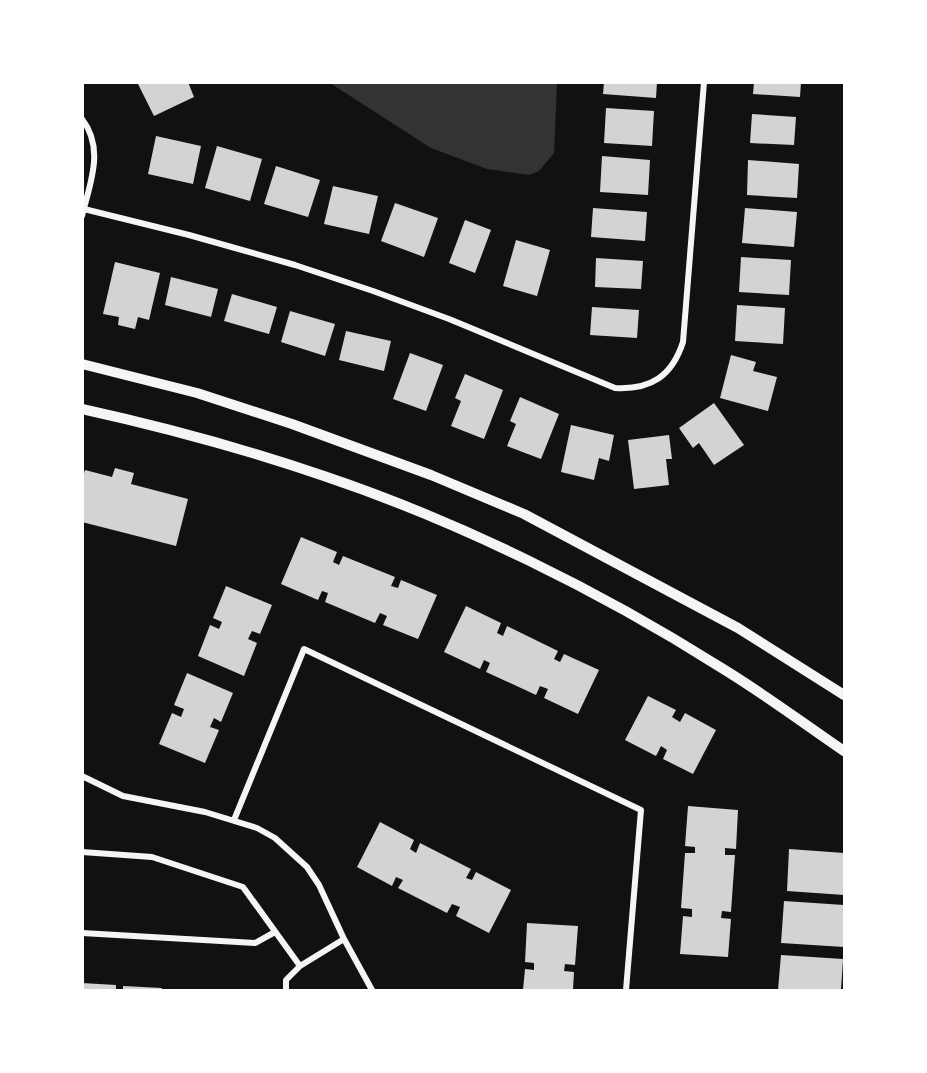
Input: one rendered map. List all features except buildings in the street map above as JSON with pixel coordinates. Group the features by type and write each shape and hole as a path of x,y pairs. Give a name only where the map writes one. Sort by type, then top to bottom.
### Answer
{"street":[{"path":"82,119 90,130 95,144 95,160 83,213 189,235 295,265 449,319 615,388 630,389 645,386 660,378 679,356 683,342 704,82"},
{"path":"82,364 197,393 292,424 431,475 524,514 738,628 844,695"},
{"path":"82,409 222,444 325,476 417,512 513,554 606,601 719,666 844,751"},
{"path":"234,820 304,649 641,810 626,990"},
{"path":"82,776 123,796 234,820 275,838 307,867 329,903 344,939 372,990"},
{"path":"82,852 152,857 243,887 300,966"},
{"path":"82,933 255,943 275,932"},
{"path":"286,990 286,980 300,966 344,939"}],"shaded area":[{"path":"330,83 557,83 554,153 539,171 529,175 487,169 431,148"}]}
